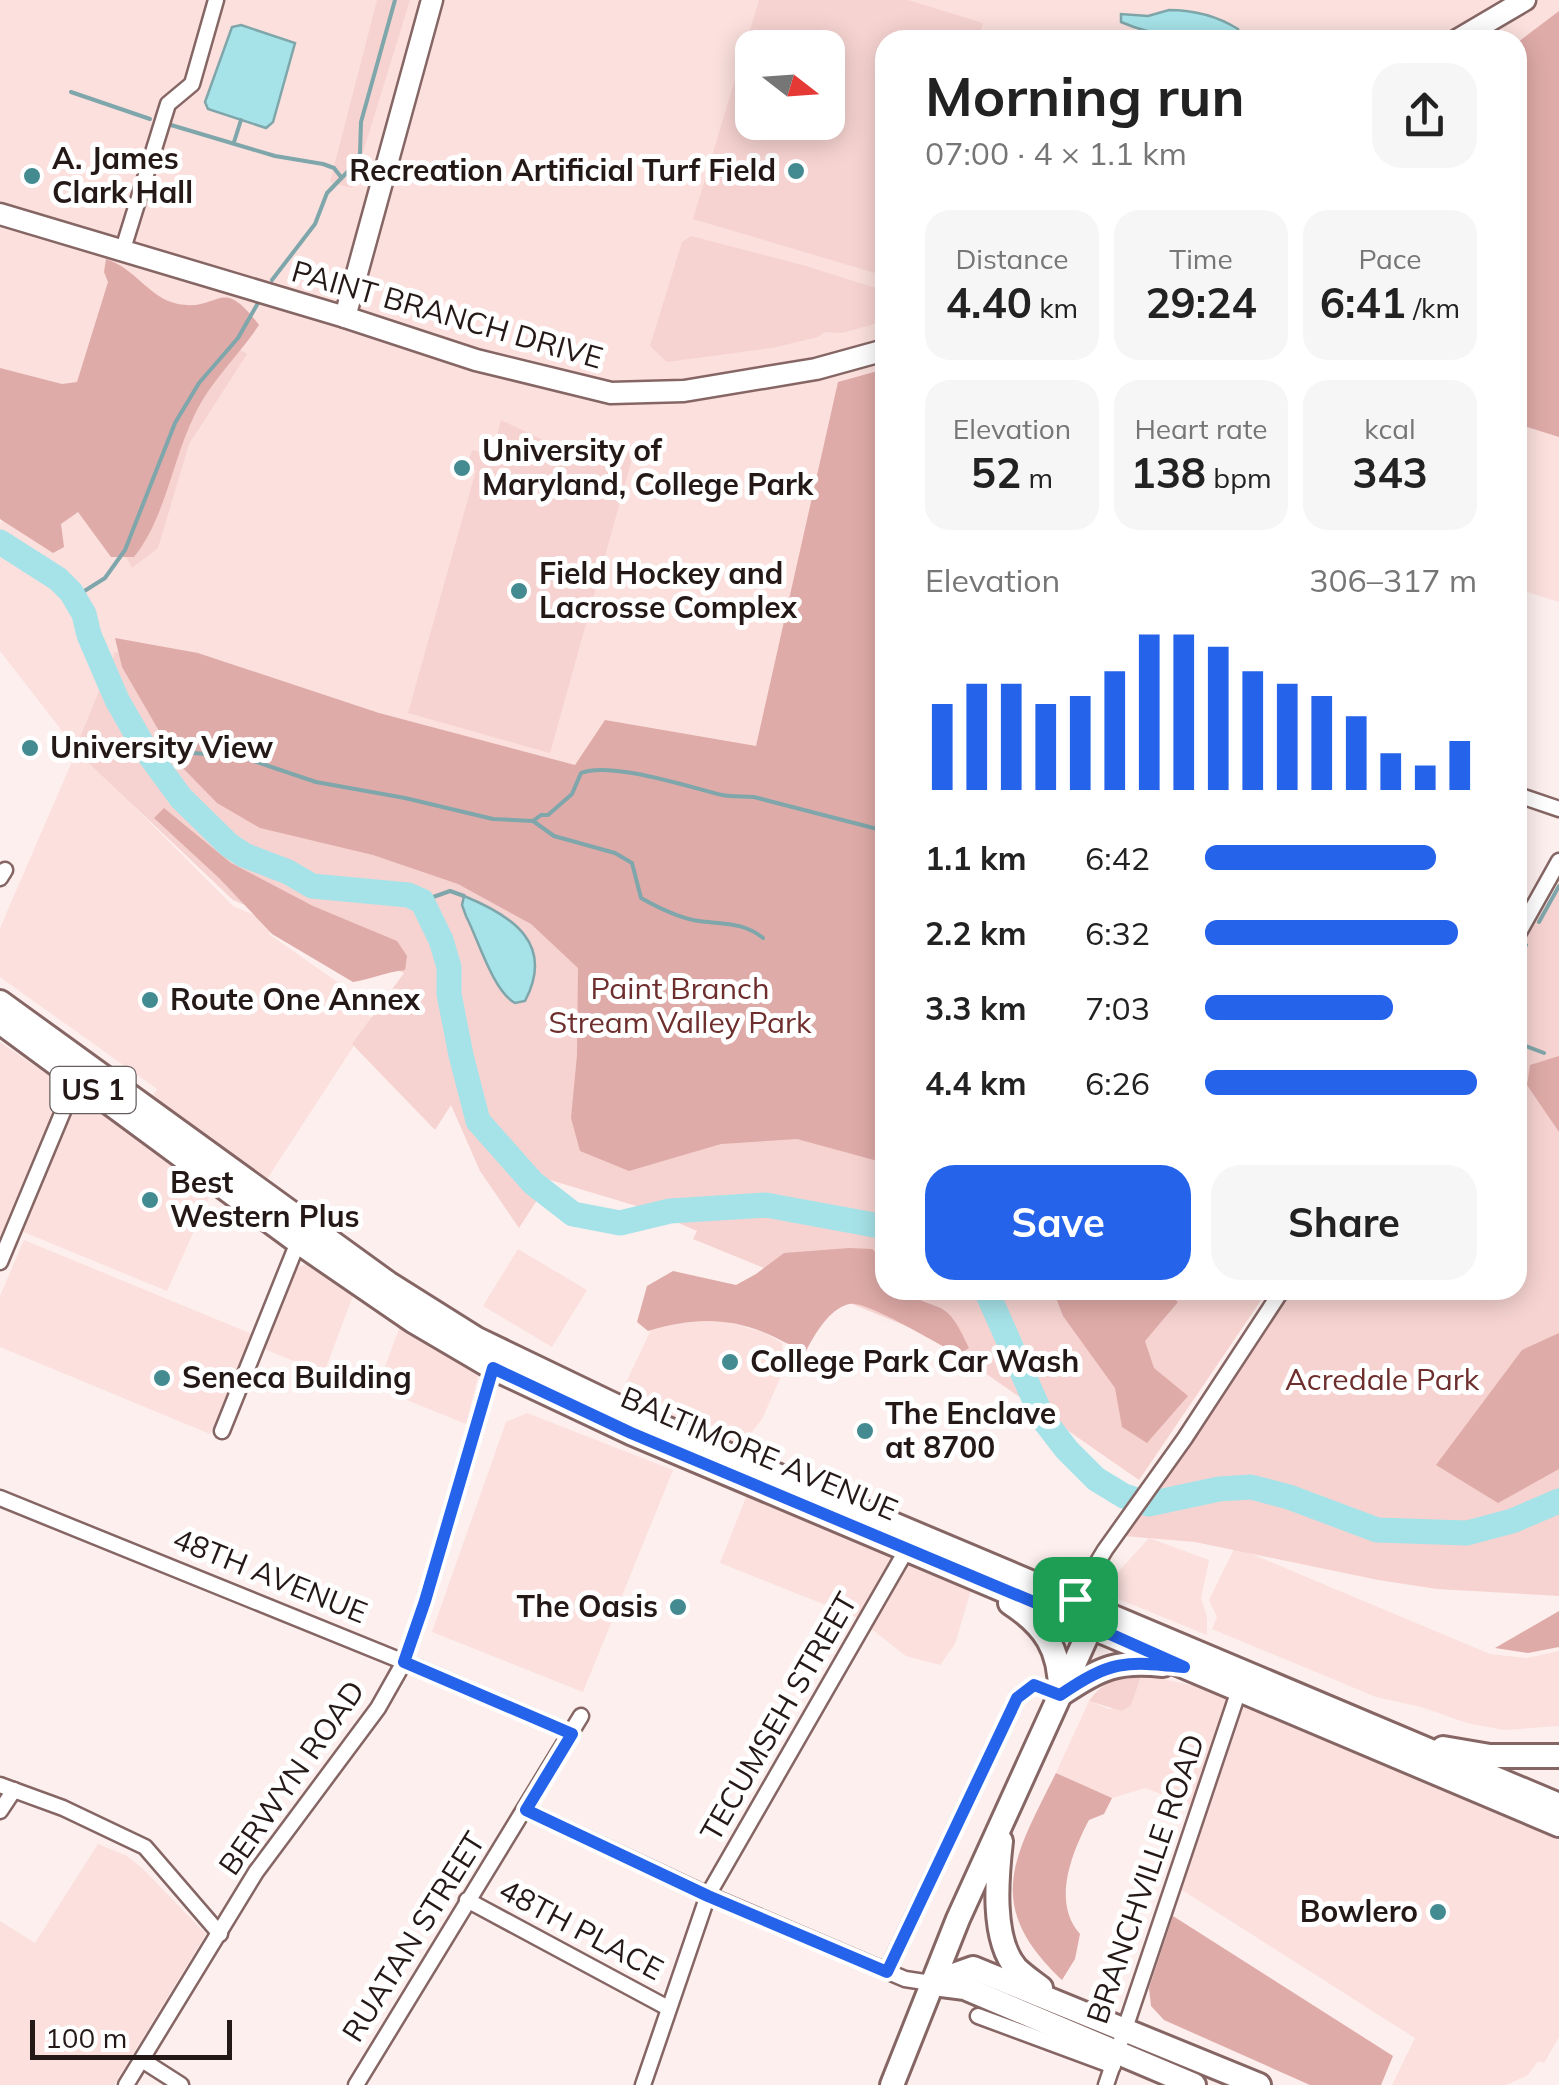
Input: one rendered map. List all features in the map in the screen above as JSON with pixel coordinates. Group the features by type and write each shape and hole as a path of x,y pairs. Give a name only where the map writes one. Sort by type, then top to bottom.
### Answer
{"main road":[{"name":"BALTIMORE AVENUE","path":"0,1002 374,1273 477,1339 637,1416 1095,1618 1559,1804"},
{"name":"BALTIMORE AVENUE","path":"0,1022 298,1242 412,1321 493,1368 631,1433 968,1575 1071,1607"},
{"path":"968,1575 1032,1618 1044,1631 1052,1642 1060,1670 1060,1695"},
{"name":"BALTIMORE AVENUE","path":"1095,1618 1184,1667 1559,1825"},
{"path":"892,2085 930,1983 1095,1618"},
{"path":"1060,1695 1100,1669 1117,1664 1184,1667"},
{"path":"1406,1743 1490,1756 1559,1756"},
{"path":"1004,1818 997,1906 1014,1966 1118,2050 1259,2085"},
{"path":"930,1983 973,1968 1059,2003"},
{"path":"930,1983 965,1988 1194,2085"}],"street":[{"path":"123,249 168,104 192,84 216,0"},
{"path":"345,317 432,0"},
{"path":"1474,30 1525,0"},
{"name":"PAINT BRANCH DRIVE","path":"0,214 476,360 611,393 684,391 816,368 875,353"},
{"path":"1527,798 1559,808"},
{"path":"1527,918 1559,861"},
{"path":"0,1262 77,1078"},
{"path":"222,1431 298,1242"},
{"path":"1071,1607 1275,1300"},
{"name":"BERWYN ROAD","path":"126,2085 256,1872 378,1708 404,1662 493,1368"},
{"name":"48TH AVENUE","path":"0,1498 572,1734"},
{"name":"TECUMSEH STREET","path":"642,2085 708,1896 907,1549"},
{"path":"887,1972 1017,1698 1034,1685 1060,1695"},
{"name":"BRANCHVILLE ROAD","path":"1106,2085 1239,1690"},
{"name":"RUATAN STREET","path":"356,2085 581,1716"},
{"path":"0,1811 7,1788 63,1808 145,1847 220,1934"},
{"path":"526,1810 708,1896 904,1979 930,1983"},
{"name":"48TH PLACE","path":"467,1900 668,2008"},
{"path":"978,2016 1118,2050"},
{"path":"142,2060 181,2085"}],"shaded area":[{"name":"University of Maryland, College Park","path":"0,0 1559,0 1559,602 1527,592 1527,30 875,30 875,842 117,653 78,750 233,906 275,924 269,934 367,1003 362,1011 372,1018 267,1179 151,1099 157,1089 0,977 0,928 77,750 0,651 0,524 103,377 0,412"},
{"path":"0,1042 213,1189 167,1291 9,1226 0,1247"},
{"path":"24,1240 252,1334 210,1434 0,1347 0,1296"},
{"path":"518,1249 587,1290 552,1347 483,1306"},
{"path":"310,1262 354,1293 324,1373 264,1349 297,1268"},
{"path":"719,1319 765,1333 782,1343 784,1370 762,1419 741,1446 621,1393 651,1330 680,1322"},
{"path":"401,1324 479,1373 466,1424 377,1388"},
{"path":"527,1413 673,1470 583,1692 432,1632 506,1422"},
{"path":"746,1497 971,1590 955,1644 940,1665 906,1656 856,1617 720,1563"},
{"path":"1149,1538 1209,1560 1201,1598 1207,1635 1116,1598 1109,1582"},
{"path":"1235,1547 1490,1654 1527,1658 1559,1651 1559,1726 1504,1730 1467,1723 1376,1697 1212,1629 1217,1617 1209,1600"},
{"path":"1142,1674 1229,1694 1191,1805 1145,1788 1112,1798 1056,1773 1089,1701 1109,1709 1131,1705"},
{"path":"1245,1701 1536,1825 1537,1831 1559,1840 1559,2037 1544,2063 1538,2061 1528,2075 1506,2085 1392,2085 1415,2038 1182,1890"},
{"path":"98,1844 127,1856 143,1869 206,1934 114,2085 0,2085 0,1921 35,1943"}],"green space":[{"path":"377,0 410,0 352,188 330,182"},
{"name":"Recreation Artificial Turf Field","path":"759,0 908,0 983,23 981,30 875,30 875,273 693,219 735,80 735,140 845,140 845,30 750,30"},
{"path":"1559,11 1559,437 1527,427 1527,35"},
{"path":"691,236 875,288 875,324 842,333 825,332 772,348 667,362 650,346 682,242"},
{"path":"106,259 168,301 192,305 228,298 246,309 259,325 201,402 154,524 134,557 111,557 78,512 61,524 64,547 53,553 0,519 0,368 62,384 77,382 108,282 104,272"},
{"path":"204,329 247,354 189,444 158,548 132,568 95,500"},
{"path":"875,372 875,1160 797,1139 721,1144 629,1171 580,1151 571,1118 577,1055 578,968 531,924 458,884 373,855 260,828 217,803 177,762 122,667 115,638 198,653 379,713 575,765 605,720 756,746 838,382"},
{"name":"Field Hockey and Lacrosse Complex","path":"501,420 545,441 543,452 561,456 565,445 634,452 550,753 408,713 476,470 467,467 472,450 481,452 484,441 495,443"},
{"name":"Paint Branch Stream Valley Park","path":"115,652 875,843 875,1300 1261,1300 1139,1480 962,1357 965,1350 693,1239 697,1231 643,1208 550,1180 519,1228 480,1171 451,1105 435,1130 352,1044 404,973 233,900 75,750"},
{"path":"164,808 231,863 313,906 397,941 407,956 405,970 353,982 272,934 154,818"},
{"name":"Acredale Park","path":"1559,883 1559,1596 1437,1589 1195,1542 1124,1536 1284,1300 1527,1300 1527,937"},
{"path":"1559,1056 1559,1132 1527,1085 1530,1065"},
{"path":"872,1249 875,1300 921,1300 944,1310 969,1348 959,1354 871,1309 849,1304 829,1317 806,1351 734,1323 691,1322 648,1331 637,1322 647,1286 673,1271 736,1285 784,1253"},
{"path":"1057,1300 1178,1302 1145,1341 1154,1368 1188,1396 1147,1443 1122,1427 1115,1388 1063,1316"},
{"path":"1559,1333 1559,1469 1498,1503 1436,1465 1522,1350"},
{"path":"1559,1611 1559,1647 1528,1653 1495,1648"},
{"path":"1142,1674 1131,1705 1122,1711 1089,1701 1112,1681"},
{"path":"1056,1773 1112,1798 1104,1814 1089,1820 1071,1863 1067,1908 1080,1934 1075,1959 1062,1980 1021,1928 1013,1880 1028,1830"},
{"path":"1173,1916 1393,2056 1381,2085 1310,2085 1164,2020 1151,2006 1149,1988"}],"water":[{"path":"1169,10 1196,13 1238,30 1146,30 1121,22 1121,14 1148,16"},
{"path":"241,25 295,43 273,122 266,128 208,109 205,102 232,27"},
{"path":"464,896 513,923 532,948 533,981 525,1001 515,1003 507,997 493,976 462,905"}],"waterway":[{"path":"272,280 315,224 327,193 356,163 361,122 395,0"},
{"path":"71,92 150,119"},
{"path":"234,142 241,120"},
{"path":"171,125 275,156 323,164 334,168 341,177"},
{"path":"75,597 105,578 125,550 175,423 199,383 238,338 258,303"},
{"path":"0,542 58,579 71,592 84,614 117,700 145,749 181,798 229,845 312,886 408,895 422,901 449,967 449,994 478,1121 533,1183 573,1214 620,1223 670,1211 766,1205 875,1225"},
{"path":"145,749 242,757 316,782 493,819 533,821 554,836 615,853 632,863 641,898 653,905 693,920 746,928 763,938"},
{"path":"533,821 548,815 572,794 581,773 611,770 722,795 754,797 875,828"},
{"path":"1539,922 1559,886"},
{"path":"422,901 450,891 464,896"},
{"path":"1527,1046 1544,1053"},
{"path":"990,1300 1043,1419 1096,1479 1124,1496 1149,1504 1219,1489 1251,1487 1377,1530 1467,1533 1512,1521 1559,1501"}],"place":[{"name":"Recreation Artificial Turf Field","path":"796,171"},
{"name":"A. James Clark Hall","path":"32,176"},
{"name":"University of Maryland, College Park","path":"462,468"},
{"name":"Field Hockey and Lacrosse Complex","path":"519,591"},
{"name":"University View","path":"30,748"},
{"name":"Route One Annex","path":"150,1000"},
{"name":"Best Western Plus","path":"150,1200"},
{"name":"College Park Car Wash","path":"730,1362"},
{"name":"Seneca Building","path":"162,1378"},
{"name":"The Enclave at 8700","path":"865,1431"},
{"name":"The Oasis","path":"678,1607"},
{"name":"Bowlero","path":"1438,1912"}],"route":[{"path":"493,1368 631,1433 1067,1616 1075,1599 1099,1610 1092,1626 1184,1667 1117,1664 1100,1669 1060,1695 1034,1685 1017,1698 887,1972 708,1896 526,1810 572,1734 404,1662 493,1368"}]}
